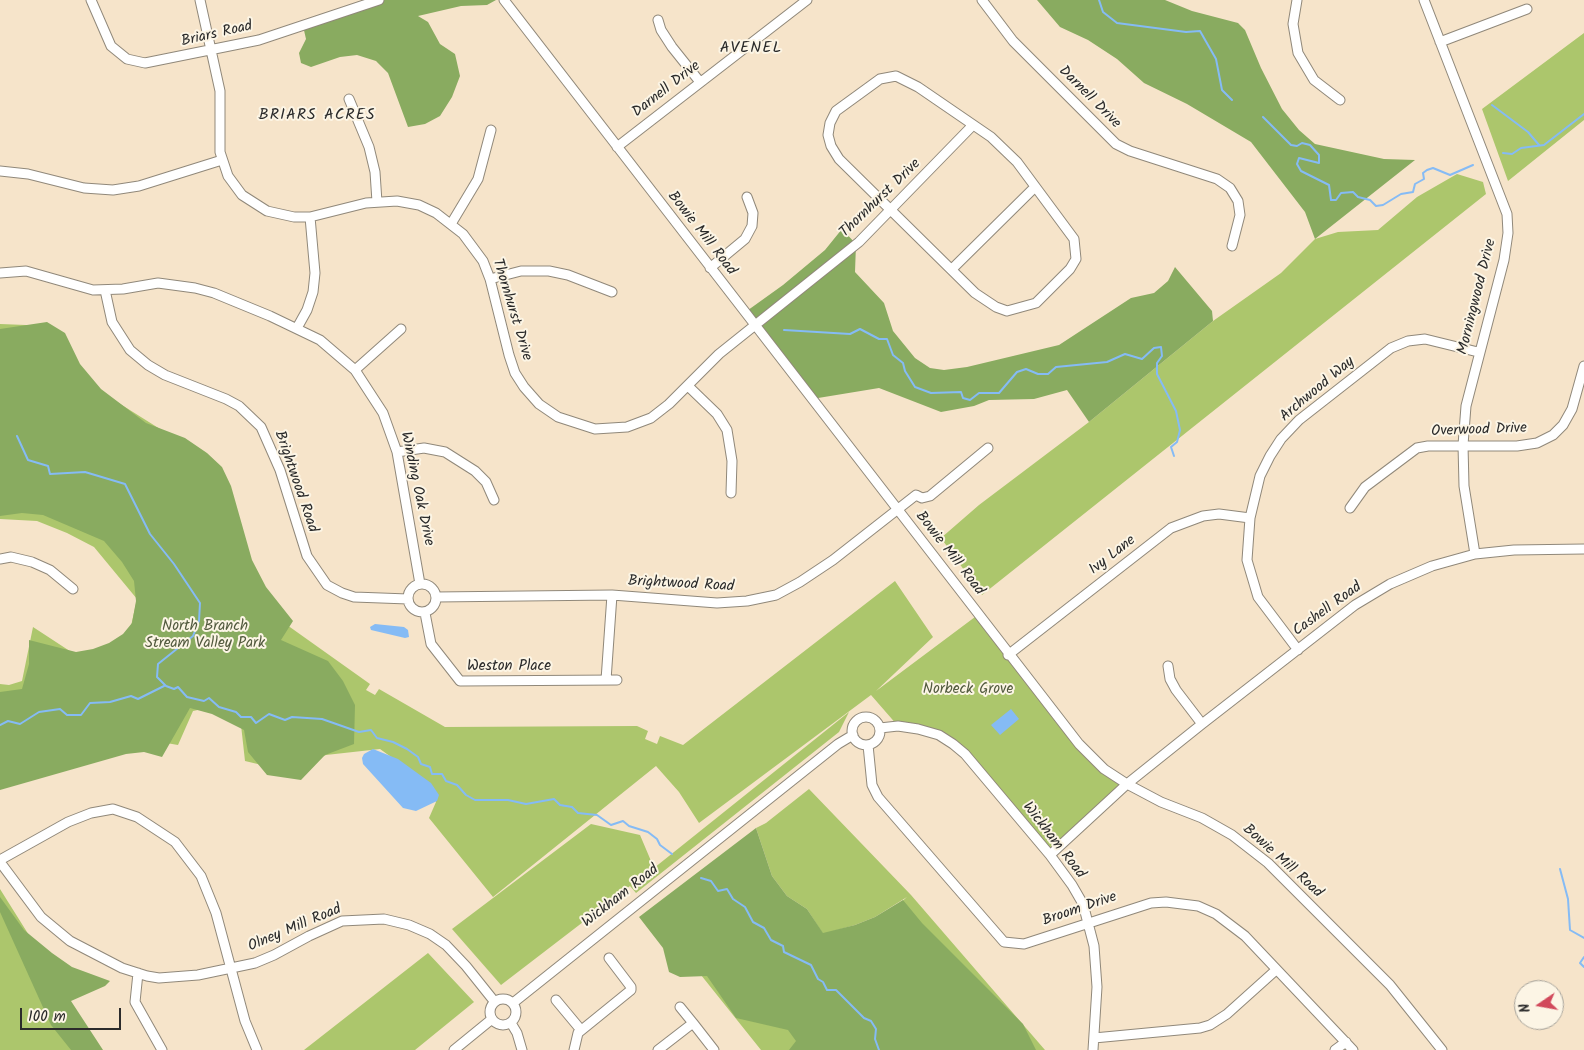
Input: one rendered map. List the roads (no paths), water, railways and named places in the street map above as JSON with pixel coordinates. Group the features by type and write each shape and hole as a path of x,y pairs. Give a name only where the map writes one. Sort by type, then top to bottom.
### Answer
{"street":[{"name":"Briars Road","path":"91,0 111,46 127,59 152,63 259,40 380,0"},
{"name":"Thornhurst Drive","path":"200,0 220,91 218,137 222,160 234,184 254,204 279,215 310,217 377,202 397,201 419,205 452,224 475,247 490,279 515,372 524,387 539,404 558,417 595,429 627,427 651,418 669,404 719,354 753,325 859,242 974,125"},
{"name":"Bowie Mill Road","path":"504,0 616,148 1079,744 1104,769 1161,802 1202,818 1232,835 1268,863 1390,985 1442,1050"},
{"name":"Darnell Drive","path":"616,148 807,0"},
{"name":"Darnell Drive","path":"982,0 1013,40 1116,144 1130,151 1217,179 1230,188 1238,201 1240,215 1232,246"},
{"path":"1298,0 1293,24 1298,53 1314,80 1340,100"},
{"name":"Morningwood Drive","path":"1424,0 1507,214 1508,234 1504,260 1478,352 1466,406 1463,445 1464,486 1475,554"},
{"path":"1440,42 1527,9"},
{"path":"658,20 661,30 672,48 700,82"},
{"path":"896,76 918,87 990,137 1017,162 1035,187 1074,239 1076,259 1059,282 1036,303 1007,311 983,299 839,159 831,146 828,134 830,123 836,111 880,79 896,76"},
{"path":"350,99 369,147 375,172 377,202"},
{"path":"452,224 478,179 491,130"},
{"path":"0,171 23,173 84,188 113,190 139,186 222,160"},
{"path":"952,269 1035,187"},
{"path":"710,268 745,239 752,226 753,213 747,197"},
{"path":"297,328 307,310 313,292 315,273 310,217"},
{"path":"490,279 521,271 549,271 568,275 612,292"},
{"name":"Winding Oak Drive","path":"0,273 26,272 78,287 105,290 158,283 194,288 214,293 297,328 320,340 355,370 383,413 397,452 420,584"},
{"name":"Brightwood Road","path":"105,290 112,322 130,350 165,375 233,402 261,427 280,470 307,556 327,584 342,593 354,597 408,599"},
{"path":"355,370 401,330"},
{"name":"Archwood Way","path":"1298,650 1269,614 1252,584 1247,560 1250,518 1260,476 1281,439 1300,420 1392,348 1408,341 1425,339 1478,352"},
{"name":"Overwood Drive","path":"1350,508 1365,487 1412,451 1428,446 1517,446 1537,443 1554,435 1563,425 1572,409 1584,366"},
{"path":"688,386 717,414 727,430 732,461 731,493"},
{"path":"397,452 424,448 445,452 475,471 486,482 494,500"},
{"name":"Brightwood Road","path":"436,597 612,595 717,603 747,601 776,595 833,560 916,496 922,498 930,496 988,448"},
{"name":"Ivy Lane","path":"1008,655 1171,528 1203,516 1219,514 1250,518"},
{"name":"Cashell Road","path":"1050,855 1128,784 1202,724 1355,605 1390,584 1432,566 1475,554 1514,550 1584,549"},
{"path":"0,559 11,557 32,562 50,570 73,589"},
{"path":"420,584 430,586 436,597 434,606 425,613 414,610 408,599 410,590 420,584"},
{"path":"606,680 612,595"},
{"name":"Weston Place","path":"425,613 431,644 460,681 617,680"},
{"path":"1168,666 1170,679 1176,690 1202,724"},
{"path":"863,718 875,721 880,728 878,740 868,746 857,742 853,736 855,723 863,718"},
{"name":"Wickham Road","path":"880,728 898,726 918,729 939,735 953,744 1050,855 1072,885 1089,922 1096,964 1093,1050"},
{"name":"Wickham Road","path":"513,1003 748,815 757,804 762,804 838,744 853,736"},
{"name":"Broom Drive","path":"868,746 872,785 878,798 1004,942 1024,944 1151,903 1166,902 1198,906 1230,923 1353,1050"},
{"path":"0,861 68,822 91,813 113,809 137,817 175,842 201,876 216,913 245,1021 257,1050"},
{"path":"1038,842 1049,845 1064,842"},
{"name":"Olney Mill Road","path":"0,861 41,917 70,941 122,968 138,973 159,978 198,975 229,966 255,963 274,956 309,936 342,921 384,919 409,925 430,934 446,945 466,966 494,1001"},
{"path":"574,1050 575,1039 581,1030 631,990 631,986 609,958"},
{"path":"1094,1038 1200,1028 1210,1025 1227,1014 1276,970"},
{"path":"138,973 135,1002 162,1050"},
{"path":"504,998 513,1003 516,1015 511,1023 503,1025 492,1020 490,1010 494,1001 504,998"},
{"path":"556,1000 581,1030"},
{"path":"680,1007 714,1050"},
{"path":"454,1050 492,1020"},
{"path":"511,1023 517,1033 522,1050"},
{"path":"658,1050 692,1023"},
{"path":"1335,1050 1346,1042"}],"water":[{"path":"375,624 404,627 408,630 409,637 405,638 371,630 370,627"},
{"path":"1011,709 1019,719 1000,735 991,725"},
{"path":"373,749 398,759 431,783 439,795 437,801 416,811 403,808 363,764 362,758 364,754"}],"waterway":[{"path":"1099,0 1103,12 1117,23 1186,32 1200,31 1216,59 1222,90 1232,100"},
{"path":"1492,105 1528,132 1539,145"},
{"path":"1503,153 1512,154 1521,148 1544,145 1584,114"},
{"path":"1263,117 1291,145 1297,146 1302,143 1310,145 1319,155 1319,163 1299,158 1297,164 1301,171 1329,185 1331,200 1336,200 1341,193 1353,192 1358,197 1370,200 1376,206 1383,205 1401,194 1413,192 1415,184 1424,179 1423,173 1427,170 1433,168 1450,175 1473,165"},
{"path":"784,330 850,334 860,329 879,339 887,339 893,355 903,363 905,371 915,387 931,393 961,392 963,398 970,400 979,393 999,393 1017,372 1026,369 1038,374 1048,374 1056,367 1107,362 1125,354 1142,359 1154,348 1161,347 1162,356 1157,363 1157,374 1176,411 1180,430 1177,442 1171,447 1174,456"},
{"path":"17,436 28,460 48,466 50,474 85,472 125,484 150,534 174,564 200,603 199,621 193,636 158,664 157,677 166,686 174,689 178,687 187,697 204,701 209,698 219,707 236,712 241,717 251,717 256,723 269,714 285,720 292,717 322,719 359,732 371,730 377,738 393,742 407,749 418,757 421,764 430,767 432,774 442,774 446,781 457,785 466,795 475,800 508,800 526,804 554,799 560,805 572,807 578,813 597,815 611,825 623,821 629,826 648,832 672,854"},
{"path":"0,725 8,721 20,724 39,712 60,709 67,715 81,715 90,703 110,702 131,696 138,699 164,686"},
{"path":"1560,869 1568,899 1570,930 1584,938"},
{"path":"701,878 711,881 718,891 727,889 733,899 745,907 753,922 764,928 771,940 783,946 784,952 811,965 818,979 823,982 827,990 836,990 864,1018 871,1021 876,1029 875,1039 879,1050"},
{"path":"1584,957 1580,963 1584,967"}],"district":[{"name":"AVENEL","path":"751,49"},
{"name":"BRIARS ACRES","path":"317,116"}],"park label":[{"name":"North Branch Stream Valley Park","path":"205,636"},
{"name":"Norbeck Grove","path":"968,690"}]}
